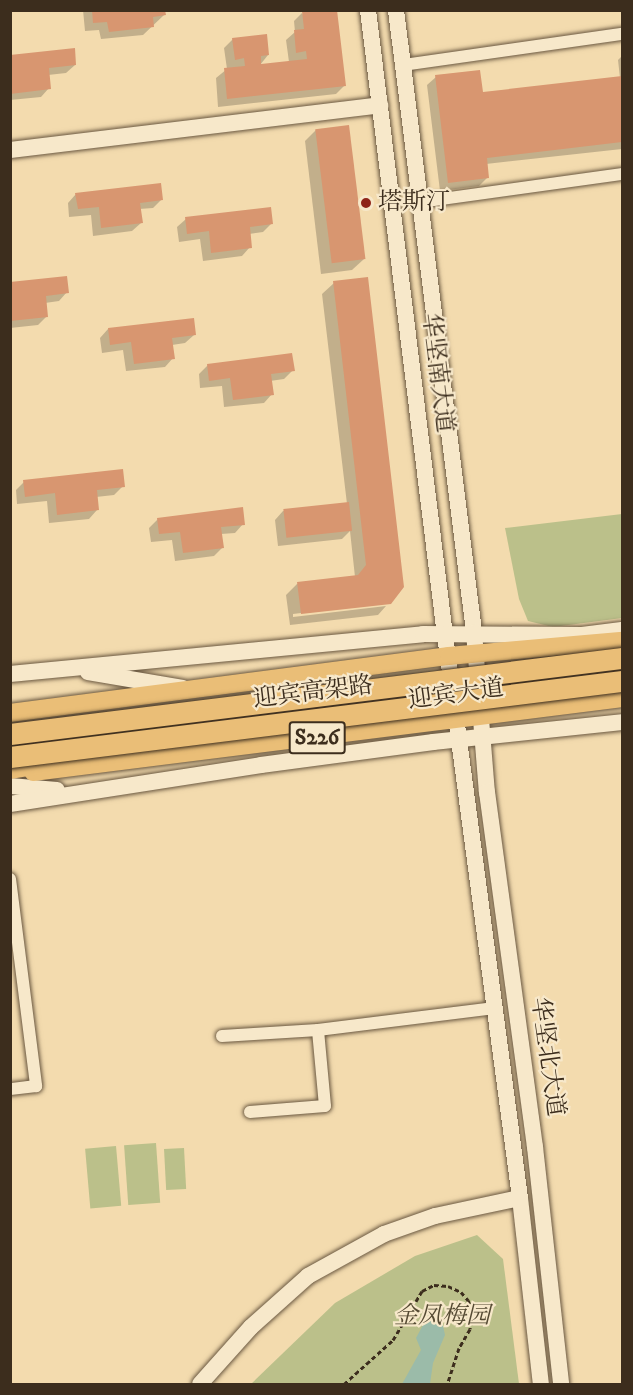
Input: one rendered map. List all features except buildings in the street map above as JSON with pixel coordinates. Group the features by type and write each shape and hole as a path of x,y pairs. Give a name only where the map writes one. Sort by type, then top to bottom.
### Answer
{"highway":[{"name":"迎宾高架路","path":"10,734 622,658"},
{"name":"迎宾高架路","path":"10,757 622,681"},
{"path":"10,768 185,735"}],"main road":[{"name":"华坚南大道","path":"368,10 460,741"},
{"name":"华坚南大道","path":"396,10 474,632 483,737"},
{"path":"10,150 380,105"},
{"path":"10,674 423,634 474,632 582,635 622,630"},
{"name":"迎宾大道","path":"10,713 449,656 622,641"},
{"path":"66,668 196,690"},
{"name":"迎宾大道","path":"10,774 622,698"},
{"path":"10,804 261,765 433,742 460,741 622,722"},
{"name":"华坚北大道","path":"483,737 501,900 535,1147 561,1384"},
{"name":"华坚北大道","path":"460,741 520,1198 541,1384"},
{"path":"10,786 80,792"},
{"path":"200,1384 251,1327 308,1276 384,1234 435,1215 520,1198"}],"street":[{"path":"403,65 622,34"},
{"path":"420,202 622,174"},
{"path":"10,879 36,1086 10,1089"},
{"path":"222,1036 318,1030 495,1008"},
{"path":"250,1112 325,1106 318,1030"}],"path":[{"path":"344,1384 393,1340 422,1291 434,1285 448,1286 460,1292 468,1300 473,1313 470,1329 459,1348 447,1384"}],"green space":[{"path":"622,514 622,618 553,627 528,621 519,599 505,528"},
{"path":"156,1143 160,1203 128,1205 124,1145"},
{"path":"116,1146 121,1206 90,1208 85,1149"},
{"path":"184,1148 186,1189 166,1190 164,1149"},
{"name":"金凤梅园","path":"477,1235 503,1259 519,1384 251,1384 335,1303 415,1256"}],"shaded area":[{"path":"440,1312 445,1335 433,1363 430,1384 402,1384 421,1350 416,1338 429,1314"}],"place":[{"name":"塔斯汀","path":"366,203"}]}
